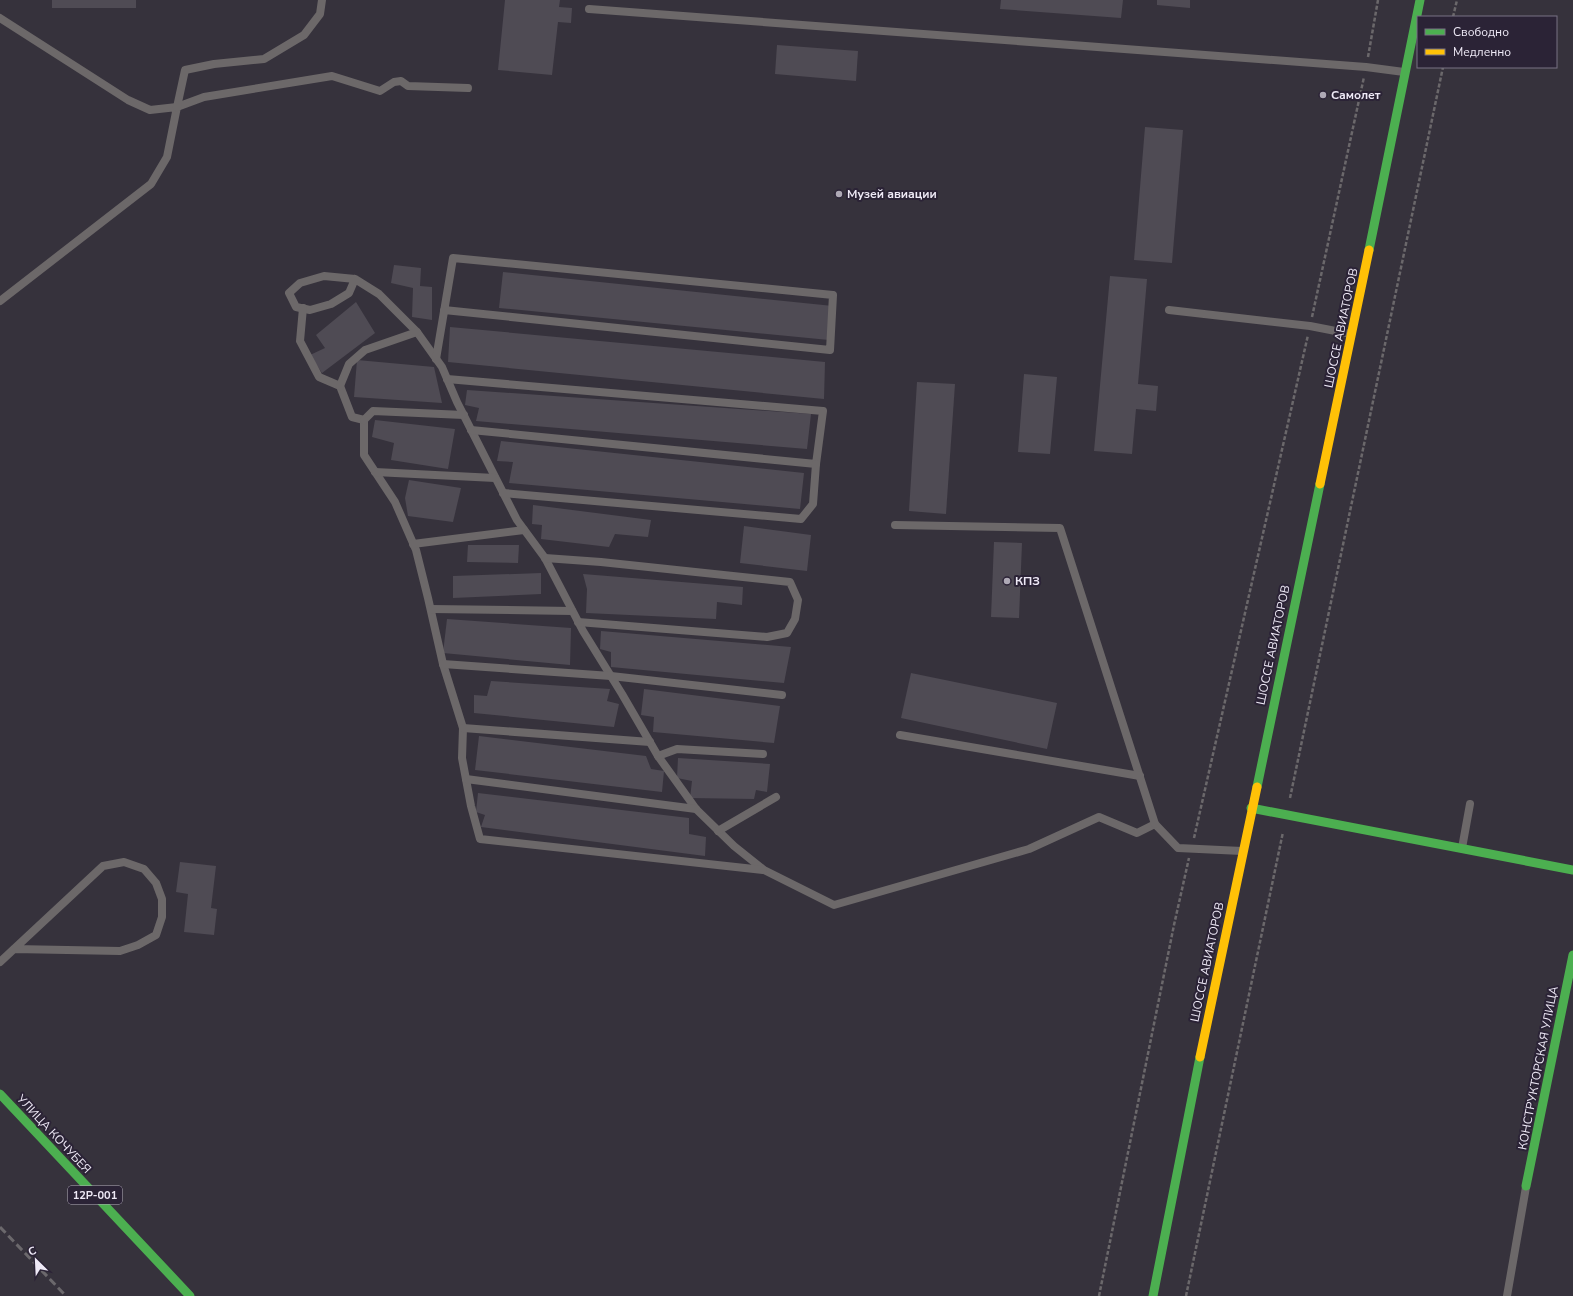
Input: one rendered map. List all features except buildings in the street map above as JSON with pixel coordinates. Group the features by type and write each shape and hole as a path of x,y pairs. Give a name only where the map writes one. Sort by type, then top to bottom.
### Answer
{"street":[{"name":"ШОССЕ АВИАТОРОВ","path":"1153,1296 1242,851 1352,334 1420,0"},
{"path":"1251,808 1573,870"},
{"name":"КОНСТРУКТОРСКАЯ УЛИЦА","path":"1526,1186 1573,955"},
{"name":"УЛИЦА КОЧУБЕЯ","path":"0,1094 190,1296"}],"lane":[{"path":"0,301 151,184 168,157 185,70 214,64 264,59 304,35 320,14 322,0"},
{"path":"589,9 1366,67 1405,72"},
{"path":"0,18 128,100 150,110 177,107 204,97 332,76 380,91 394,82 402,81 408,86 468,88"},
{"path":"436,359 444,310 453,258 833,295 830,350 444,310"},
{"path":"355,279 349,293 331,304 310,310 296,307 290,293 300,283 324,276 355,279 379,294 417,332 442,368 516,520 545,558 578,622 658,756 696,809 734,846 764,870 834,905 1029,849 1099,817 1137,833 1155,824"},
{"path":"303,308 300,341 318,377 340,386"},
{"path":"1170,310 1310,326 1352,334"},
{"path":"364,420 352,417 340,386 349,364 365,350 417,332"},
{"path":"447,379 823,411 816,464 814,504 801,519 503,493"},
{"path":"464,415 373,411 364,420 364,454 395,502 413,544 431,609 442,664 463,728 462,758 471,806 480,839 764,870"},
{"path":"471,430 816,464"},
{"path":"375,472 495,478"},
{"path":"895,525 1060,528 1155,824 1178,848 1242,851"},
{"path":"413,544 524,530"},
{"path":"545,558 600,562 790,582 798,600 795,619 787,633 766,637 578,622"},
{"path":"431,609 572,611"},
{"path":"442,664 611,676 782,695"},
{"path":"463,728 650,742"},
{"path":"900,735 1140,776"},
{"path":"658,756 677,749 763,754"},
{"path":"466,779 696,809"},
{"path":"718,831 776,797"},
{"path":"1462,848 1470,804"},
{"path":"0,962 103,866 124,862 144,869 156,883 162,899 162,917 156,935 138,945 120,951 14,949"},
{"path":"1507,1296 1526,1186"}],"path":[{"path":"1194,839 1310,326 1366,67 1378,0"},
{"path":"1453,16 1457,0"},
{"path":"1186,1296 1443,68"},
{"path":"1099,1296 1174,924 1190,855"}],"railway":[{"path":"0,1227 66,1296"}],"traffic: fast":[{"path":"1369,250 1420,0"},
{"path":"1257,787 1320,484"},
{"path":"1251,808 1573,870"},
{"path":"1526,1186 1573,955"},
{"path":"1153,1296 1200,1057"},
{"path":"0,1094 190,1296"}],"traffic: slow":[{"path":"1320,484 1369,250"},
{"path":"1200,1057 1257,787"}],"place":[{"name":"Самолет","path":"1323,95"},
{"name":"Музей авиации","path":"839,194"},
{"name":"КПЗ","path":"1007,581"}]}
